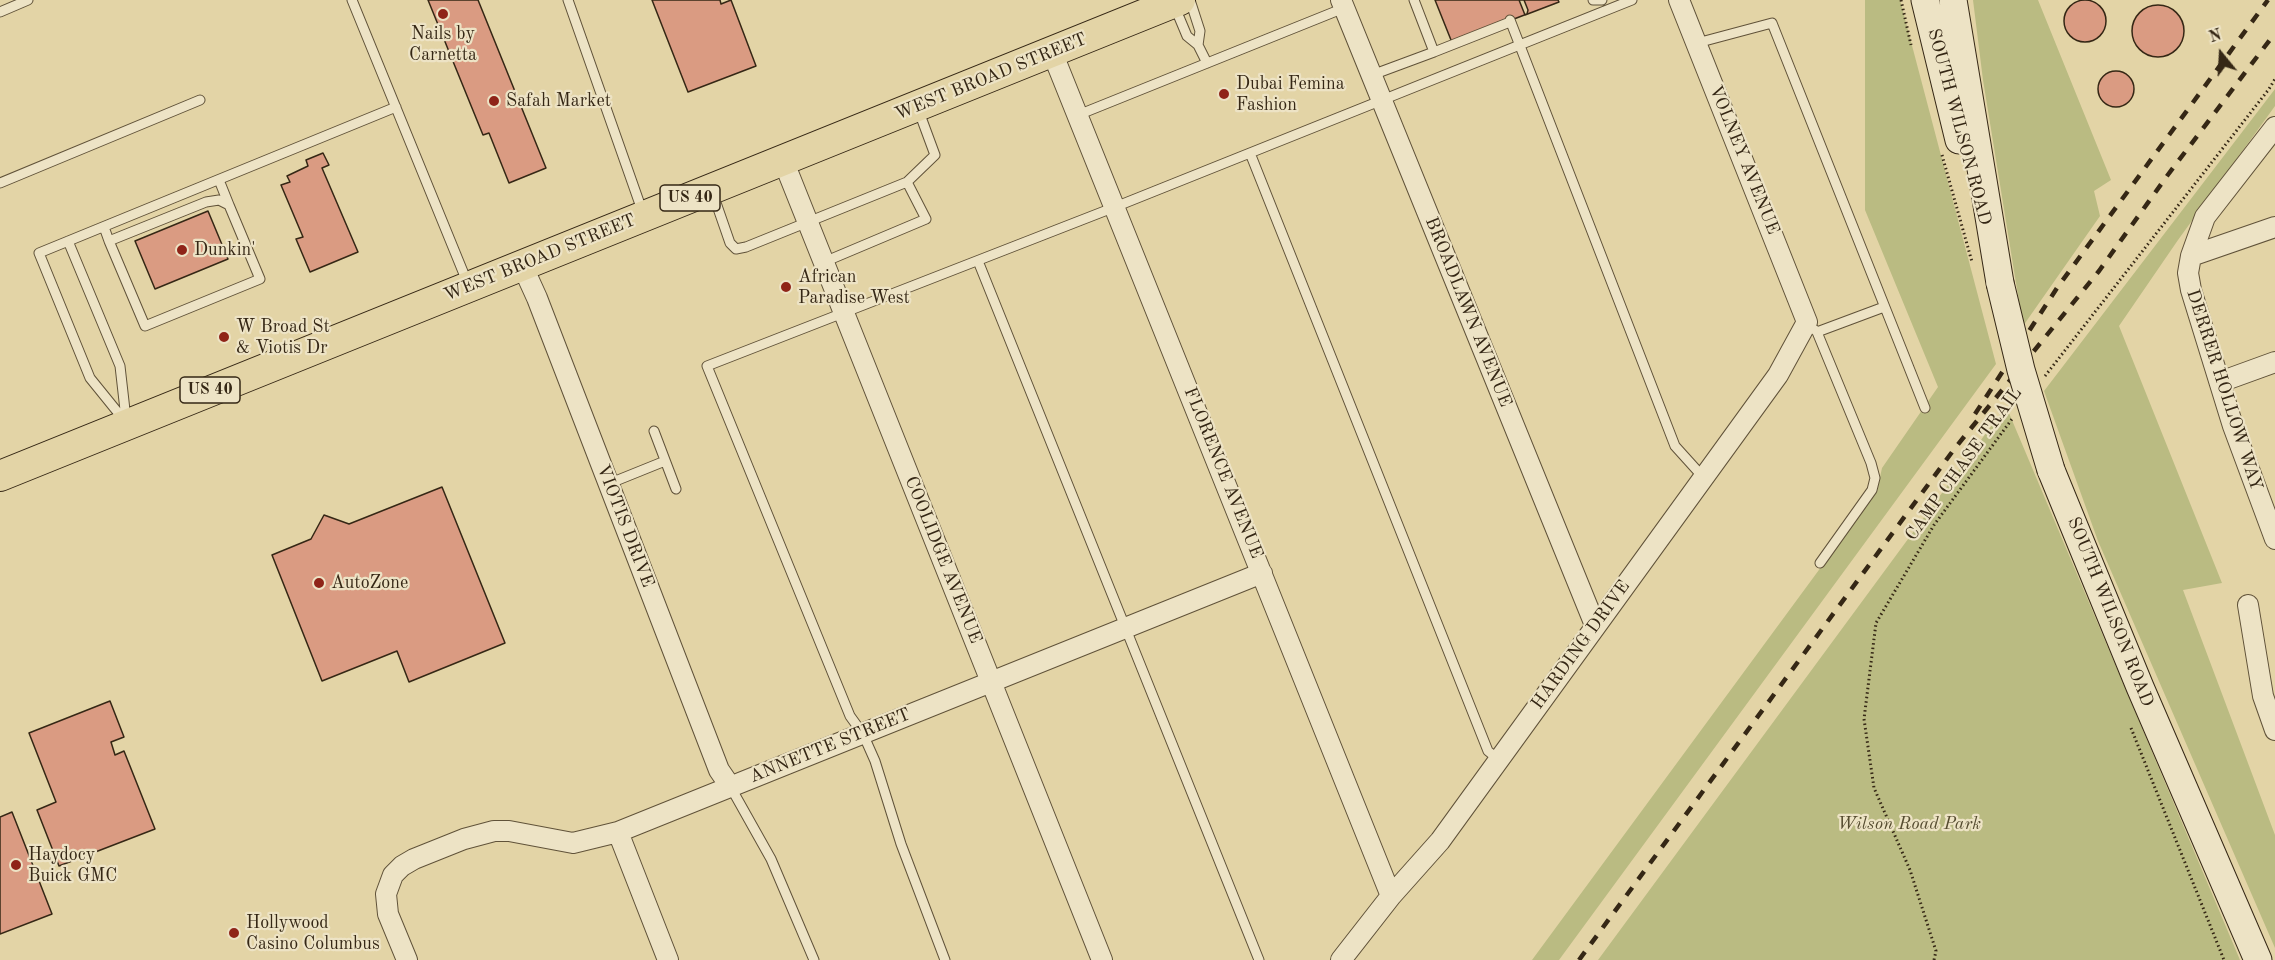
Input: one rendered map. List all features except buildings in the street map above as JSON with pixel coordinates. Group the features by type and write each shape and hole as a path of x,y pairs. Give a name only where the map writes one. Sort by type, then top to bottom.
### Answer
{"main road":[{"name":"SOUTH WILSON ROAD","path":"1925,0 1964,159 1994,253"},
{"name":"SOUTH WILSON ROAD","path":"1953,0 2000,283 2021,370 2051,470 2140,687 2258,960"},
{"name":"WEST BROAD STREET","path":"0,476 469,285 1181,1"}],"street":[{"name":"VOLNEY AVENUE","path":"1679,0 1812,327"},
{"name":"BROADLAWN AVENUE","path":"1342,4 1595,625"},
{"name":"FLORENCE AVENUE","path":"1052,52 1391,896"},
{"path":"2194,248 2205,217 2275,127"},
{"name":"COOLIDGE AVENUE","path":"783,160 1102,960"},
{"path":"2194,248 2275,227"},
{"name":"DERRER HOLLOW WAY","path":"2194,248 2188,273 2191,290 2241,448 2275,539"},
{"name":"VIOTIS DRIVE","path":"522,265 719,770 730,786"},
{"name":"HARDING DRIVE","path":"1341,960 1391,896 1440,841 1812,327"},
{"path":"2220,382 2275,362"},
{"name":"ANNETTE STREET","path":"407,960 388,914 386,894 393,875 414,859 494,831 509,831 573,843 618,832 1262,573"},
{"path":"2248,604 2275,730"},
{"path":"618,832 668,960"}],"lane":[{"path":"0,12 28,0"},
{"path":"352,0 469,285"},
{"path":"568,0 644,217"},
{"path":"1414,0 1434,52"},
{"path":"1593,0 1602,0"},
{"path":"945,960 909,865 874,761 863,734 850,716 707,366 1115,207 1632,0"},
{"path":"1181,1 1187,36 1198,45 1207,63"},
{"path":"1181,1 1200,31 1198,45"},
{"path":"1078,115 1207,63 1342,4"},
{"path":"1372,75 1510,21 1675,446 1703,477"},
{"path":"1697,43 1772,23 1924,408"},
{"path":"0,183 200,100"},
{"path":"127,425 90,378 39,253 396,107"},
{"path":"711,189 730,243 736,249 808,222 907,182 935,155 917,107"},
{"path":"1250,153 1488,751 1498,759"},
{"path":"104,226 145,326 260,279 219,180"},
{"path":"824,262 926,219 907,182"},
{"path":"110,241 206,202 219,200 229,205"},
{"path":"68,241 120,366 127,425"},
{"path":"978,261 1259,960"},
{"path":"1820,563 1872,490 1875,478 1871,463 1812,327 1884,307"},
{"path":"654,432 675,489"},
{"path":"608,484 665,461"},
{"path":"730,786 767,850 814,960"}],"path":[{"name":"CAMP CHASE TRAIL","path":"2043,378 2270,89 2275,79"},
{"name":"CAMP CHASE TRAIL","path":"1934,960 1936,951 1910,870 1874,788 1864,719 1876,624 1934,525 2015,415"},
{"path":"2131,728 2224,960"}],"green space":[{"path":"1865,0 1900,0 1996,364 1559,960 1532,960 1877,491 1882,468 1938,387 1865,210"},
{"path":"1973,0 2038,0 2111,180 2094,191 2100,216 2023,326 1983,80"},
{"path":"2275,89 2275,106 2119,326 2222,583 2183,590 2275,835 2275,948 2098,541 2044,391"},
{"name":"Wilson Road Park","path":"2006,406 2240,960 1598,960"}],"railway":[{"path":"1975,414 2057,288 2268,0"},
{"path":"1579,960 1955,448 2099,271 2167,176 2275,33"}],"place":[{"name":"Nails by Carnetta","path":"443,14"},
{"name":"Dubai Femina Fashion","path":"1224,94"},
{"name":"Safah Market","path":"494,101"},
{"name":"Dunkin'","path":"182,250"},
{"name":"African Paradise West","path":"786,287"},
{"name":"W Broad St & Viotis Dr","path":"224,337"},
{"name":"AutoZone","path":"319,583"},
{"name":"Haydocy Buick GMC","path":"16,865"},
{"name":"Hollywood Casino Columbus","path":"234,933"}]}
